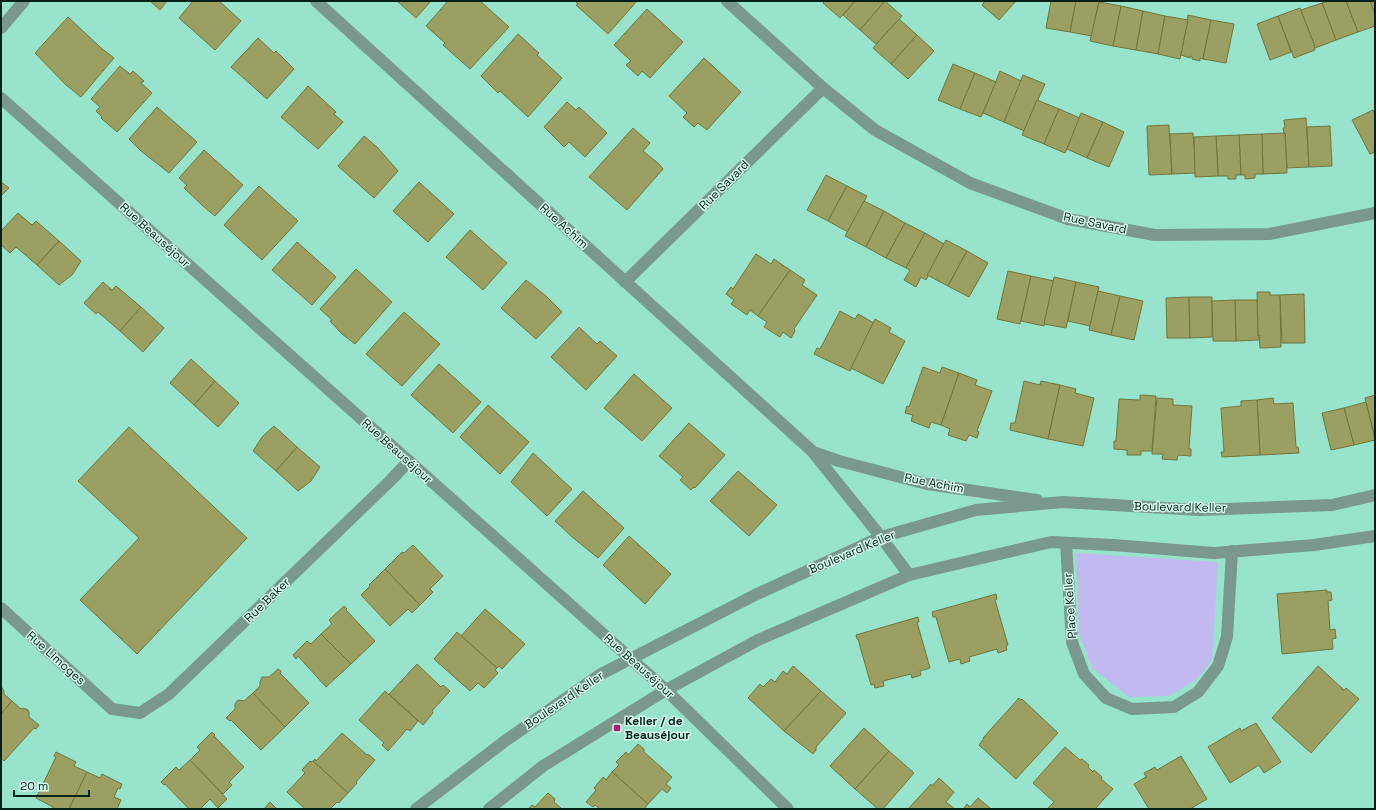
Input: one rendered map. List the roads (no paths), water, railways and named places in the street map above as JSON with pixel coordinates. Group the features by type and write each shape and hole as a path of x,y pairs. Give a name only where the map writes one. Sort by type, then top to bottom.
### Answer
{"street":[{"path":"1,28 24,1"},
{"name":"Rue Achim","path":"316,1 812,451 882,537 909,575"},
{"name":"Rue Savard","path":"728,1 823,88 875,130 970,183 1068,219 1155,235 1268,234 1375,213"},
{"name":"Rue Savard","path":"625,282 823,88"},
{"name":"Rue Beauséjour","path":"1,98 666,690 788,809"},
{"name":"Rue Achim","path":"812,451 839,461 927,484 1059,503"},
{"name":"Rue Baker","path":"112,709 140,713 169,694 409,461"},
{"name":"Boulevard Keller","path":"416,809 505,741 601,674 755,595 882,537 976,510 1059,503 1199,510 1332,505 1375,495"},
{"path":"489,809 543,766 666,690 758,640 909,575 1051,542 1214,553 1314,545 1375,536"},
{"name":"Place Keller","path":"1066,543 1072,642 1084,674 1106,698 1132,709 1174,707 1198,692 1218,666 1227,636 1232,551"},
{"name":"Rue Limoges","path":"1,608 112,709"}],"place":[{"name":"Keller / de Beauséjour","path":"617,728"}]}
